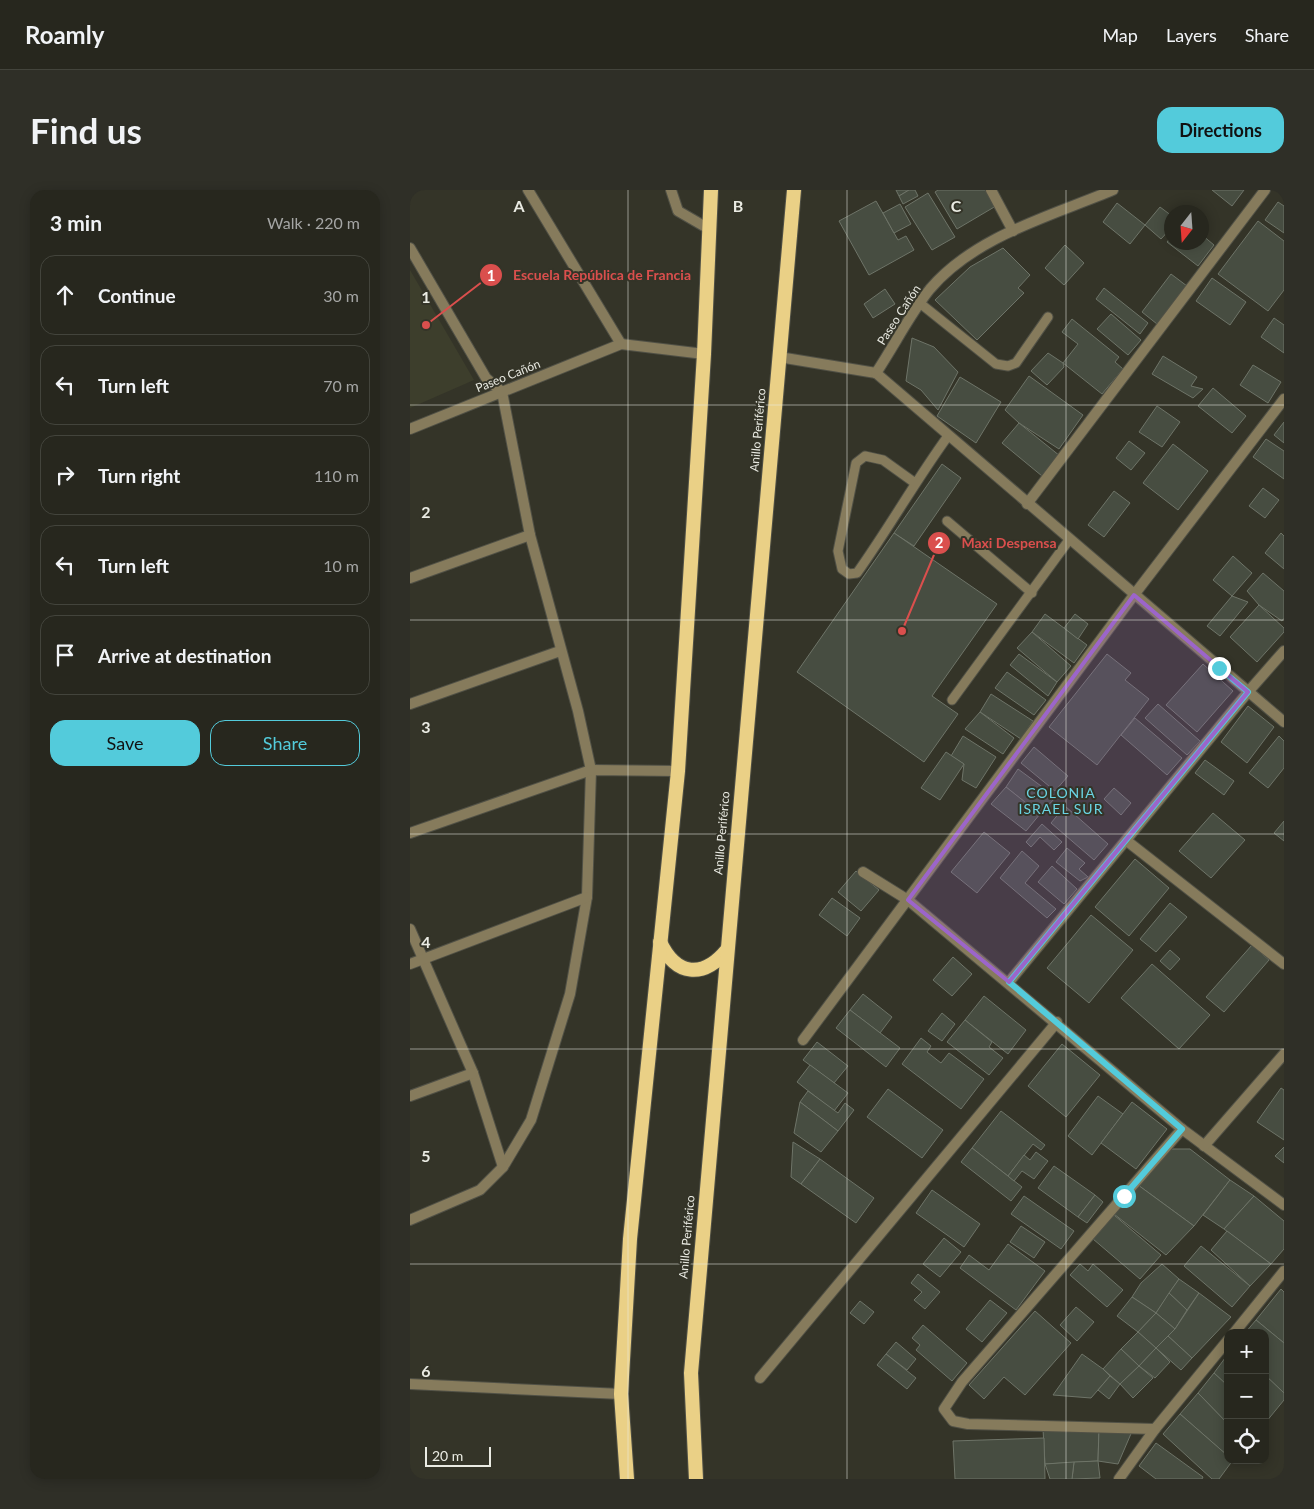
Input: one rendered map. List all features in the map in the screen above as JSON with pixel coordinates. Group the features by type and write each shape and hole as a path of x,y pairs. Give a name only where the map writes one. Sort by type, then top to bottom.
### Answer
{"highway":[{"path":"627,1479 621,1394 630,1239 659,942 678,772 704,354 711,190"},
{"name":"Anillo Periférico","path":"696,1479 691,1373 794,190"},
{"path":"659,942 667,958 681,968 699,970 716,964 727,950"}],"street":[{"path":"528,190 621,344"},
{"path":"671,190 678,211 709,229"},
{"path":"991,190 1013,231"},
{"name":"Paseo Cañón","path":"876,373 930,289 970,253 1013,231 1113,190"},
{"path":"1027,504 1265,190"},
{"path":"410,248 486,378 502,392 530,535 560,651 578,711 591,770 587,897 570,994 531,1120 503,1167 480,1190 410,1220"},
{"name":"Paseo Cañón","path":"410,429 621,344 704,354"},
{"path":"779,357 876,373 1284,722"},
{"path":"803,1040 1134,595 1284,399"},
{"path":"410,578 530,535"},
{"path":"410,704 560,651"},
{"path":"1009,982 1284,651"},
{"path":"410,833 591,770 678,772"},
{"path":"1126,841 1284,964"},
{"path":"862,872 908,900 1009,982 1182,1129 1284,1206"},
{"path":"410,964 587,897"},
{"path":"410,929 472,1073 503,1167"},
{"path":"760,1378 1056,1022"},
{"path":"1204,1146 1284,1054"},
{"path":"410,1096 472,1073"},
{"path":"1155,1429 968,1424 953,1421 944,1408 962,1382 1182,1129"},
{"path":"1237,1329 1284,1271"},
{"path":"1119,1479 1155,1429 1224,1345"},
{"path":"410,1384 621,1394"}],"lane":[{"path":"921,304 996,364 1008,366 1016,363 1048,317"},
{"path":"915,483 883,460 865,456 856,463 838,551 842,569 849,574 857,573 948,436"},
{"path":"947,521 1032,593"},
{"path":"952,700 1069,540"}],"highlighted area":[{"path":"1134,595 1248,692 1009,982 908,900"}],"shaded area":[{"path":"410,270 474,380 410,408"}],"building":[{"path":"896,190 909,190 899,196"},
{"path":"909,190 915,190 918,196 903,204 899,196"},
{"path":"938,190 993,190 1001,203 957,229 935,192"},
{"path":"1212,190 1244,190 1232,206"},
{"path":"928,193 955,237 932,250 905,207"},
{"path":"876,201 898,240 906,236 914,250 869,275 839,221"},
{"path":"1278,202 1284,206 1284,233 1265,220"},
{"path":"1117,203 1145,225 1130,244 1103,222"},
{"path":"900,204 911,224 894,233 883,213"},
{"path":"1160,207 1164,210 1164,236 1161,239 1145,225"},
{"path":"1258,221 1284,241 1284,290 1268,311 1218,274"},
{"path":"1209,241 1214,245 1198,266 1177,250 1209,250"},
{"path":"1065,245 1084,263 1064,285 1045,268"},
{"path":"1003,248 1030,275 1018,288 1024,293 977,340 935,300 970,267"},
{"path":"1171,274 1187,286 1157,324 1142,312"},
{"path":"1212,278 1246,302 1230,325 1196,301"},
{"path":"1104,288 1148,323 1140,334 1096,299"},
{"path":"885,289 895,304 873,318 864,304"},
{"path":"1111,314 1141,340 1128,355 1097,329"},
{"path":"1274,318 1284,325 1284,353 1261,337"},
{"path":"1072,319 1119,357 1115,362 1123,369 1102,394 1063,363 1078,344 1062,332"},
{"path":"912,338 934,347 958,372 938,410 921,390 906,381"},
{"path":"1048,353 1063,363 1064,367 1047,385 1031,371"},
{"path":"1163,356 1197,377 1191,386 1203,389 1193,398 1152,374"},
{"path":"1253,365 1281,382 1268,403 1240,385"},
{"path":"1029,376 1083,415 1059,449 1019,423 1005,410"},
{"path":"960,377 1001,402 976,443 937,416"},
{"path":"1213,388 1246,416 1232,433 1198,406"},
{"path":"1157,406 1180,422 1162,447 1139,432"},
{"path":"1284,422 1284,443 1274,435"},
{"path":"1019,423 1060,456 1042,476 1002,443"},
{"path":"1266,439 1284,451 1284,479 1253,457"},
{"path":"1129,441 1145,453 1131,470 1116,458"},
{"path":"1173,444 1208,471 1178,510 1143,483"},
{"path":"942,464 961,478 914,546 894,533"},
{"path":"1263,488 1279,500 1265,518 1249,506"},
{"path":"1114,491 1130,503 1104,537 1088,525"},
{"path":"894,533 997,604 932,696 958,714 924,762 797,672"},
{"path":"1281,533 1284,536 1284,569 1265,553"},
{"path":"1233,556 1252,573 1232,596 1213,580"},
{"path":"1263,573 1284,591 1284,618 1282,621 1259,605 1247,591"},
{"path":"1232,596 1248,602 1220,636 1207,626"},
{"path":"1259,605 1284,628 1284,632 1257,662 1230,637"},
{"path":"1045,614 1087,645 1074,663 1032,632"},
{"path":"1075,614 1088,624 1078,639 1064,628"},
{"path":"1032,632 1071,666 1057,682 1017,648"},
{"path":"1019,654 1057,682 1048,696 1010,665"},
{"path":"1107,654 1131,673 1125,680 1149,699 1097,765 1049,727"},
{"path":"1203,664 1233,691 1197,732 1166,705"},
{"path":"1007,672 1046,700 1034,715 995,688"},
{"path":"991,694 1033,721 1021,739 980,712"},
{"path":"1158,704 1200,741 1187,755 1145,718"},
{"path":"1248,706 1274,727 1247,763 1221,742"},
{"path":"980,712 1014,738 1003,754 965,729"},
{"path":"1135,718 1182,758 1167,775 1121,735"},
{"path":"963,736 996,757 976,788 962,780 964,764 951,756"},
{"path":"1279,736 1284,741 1284,768 1268,788 1249,773"},
{"path":"1034,747 1068,776 1055,791 1021,763"},
{"path":"946,752 964,764 940,800 921,788"},
{"path":"1205,760 1234,781 1224,795 1195,773"},
{"path":"1018,769 1056,797 1040,814 1006,787"},
{"path":"1006,787 1040,814 1026,831 991,804"},
{"path":"1114,788 1131,803 1121,815 1104,799"},
{"path":"1065,806 1108,844 1094,860 1051,823"},
{"path":"1213,813 1245,840 1211,878 1179,851"},
{"path":"1284,821 1284,841 1274,833"},
{"path":"1042,824 1062,842 1054,850 1040,837 1031,847 1026,842"},
{"path":"984,832 1010,853 977,893 951,872"},
{"path":"1067,848 1085,863 1079,869 1088,877 1080,881 1056,862"},
{"path":"1022,851 1039,866 1025,883 1056,909 1047,918 1000,878"},
{"path":"1135,859 1169,888 1129,936 1095,907"},
{"path":"1052,866 1077,889 1064,904 1038,882"},
{"path":"856,871 879,890 861,911 838,892"},
{"path":"832,898 860,918 847,936 819,915"},
{"path":"1170,903 1187,917 1156,952 1140,939"},
{"path":"1091,915 1133,950 1089,1003 1047,968"},
{"path":"1252,945 1269,960 1224,1012 1206,997"},
{"path":"1170,950 1180,959 1170,970 1160,961"},
{"path":"953,957 972,974 952,996 933,980"},
{"path":"1152,964 1210,1015 1179,1049 1121,998"},
{"path":"863,994 892,1017 880,1033 850,1010"},
{"path":"984,996 1026,1030 1008,1054 965,1020"},
{"path":"850,1010 900,1048 886,1067 836,1028"},
{"path":"942,1013 955,1024 942,1041 928,1031"},
{"path":"965,1020 992,1042 989,1047 1003,1058 989,1075 947,1042"},
{"path":"921,1038 931,1046 927,1052 941,1063 949,1053 984,1079 961,1109 902,1064"},
{"path":"817,1042 848,1066 834,1083 803,1060"},
{"path":"1062,1044 1100,1075 1066,1117 1028,1086"},
{"path":"810,1065 848,1093 834,1111 797,1082"},
{"path":"1281,1088 1284,1090 1284,1140 1257,1122"},
{"path":"888,1089 943,1130 922,1158 867,1117"},
{"path":"808,1091 838,1113 845,1103 854,1110 838,1131 800,1102"},
{"path":"1098,1096 1123,1114 1092,1155 1068,1136"},
{"path":"800,1102 838,1131 821,1152 794,1133"},
{"path":"1132,1102 1167,1129 1136,1169 1101,1143"},
{"path":"1001,1111 1045,1145 1041,1150 1033,1144 1008,1176 972,1148"},
{"path":"793,1142 820,1159 801,1184 791,1177"},
{"path":"1284,1147 1284,1163 1275,1156"},
{"path":"972,1148 1022,1187 1011,1201 961,1162"},
{"path":"1169,1149 1190,1149 1230,1180 1194,1226 1138,1185"},
{"path":"1036,1152 1048,1161 1034,1179 1022,1171 1014,1181 1008,1176 1024,1155 1030,1160"},
{"path":"820,1159 874,1198 856,1223 801,1184"},
{"path":"1054,1166 1095,1195 1078,1217 1038,1188"},
{"path":"1230,1180 1254,1196 1224,1229 1203,1215"},
{"path":"1138,1185 1194,1226 1166,1255 1114,1214"},
{"path":"932,1190 980,1224 964,1247 916,1213"},
{"path":"1095,1195 1103,1202 1087,1223 1078,1217"},
{"path":"1024,1196 1074,1231 1061,1249 1011,1214"},
{"path":"1254,1196 1284,1221 1284,1249 1271,1264 1224,1229"},
{"path":"1114,1215 1161,1255 1140,1279 1093,1239"},
{"path":"1021,1226 1045,1242 1034,1258 1010,1242"},
{"path":"1227,1231 1271,1264 1250,1286 1211,1250"},
{"path":"944,1238 961,1252 940,1277 923,1264"},
{"path":"1008,1244 1045,1271 1016,1310 960,1268 969,1255 989,1270"},
{"path":"1201,1246 1250,1286 1232,1307 1184,1266"},
{"path":"1080,1264 1088,1271 1093,1264 1123,1290 1107,1307 1070,1275"},
{"path":"1162,1264 1179,1279 1156,1313 1132,1297 1141,1283"},
{"path":"918,1274 940,1292 925,1309 914,1300 922,1292 911,1283"},
{"path":"1179,1279 1199,1293 1187,1310 1169,1293"},
{"path":"1281,1289 1284,1292 1284,1343 1256,1320"},
{"path":"1169,1293 1187,1310 1175,1329 1156,1313"},
{"path":"1199,1293 1231,1317 1192,1358 1168,1336 1175,1329"},
{"path":"1132,1297 1156,1313 1138,1332 1117,1316"},
{"path":"990,1300 1007,1313 982,1342 966,1329"},
{"path":"860,1301 874,1312 864,1324 850,1313"},
{"path":"1076,1307 1094,1322 1077,1341 1060,1325"},
{"path":"1035,1311 1071,1343 1025,1395 1004,1377 984,1399 969,1385"},
{"path":"1156,1313 1175,1329 1156,1348 1138,1332"},
{"path":"1256,1320 1267,1329 1248,1329"},
{"path":"923,1325 967,1363 952,1381 916,1350 920,1345 912,1338"},
{"path":"1269,1331 1284,1343 1284,1393 1269,1379"},
{"path":"1138,1332 1156,1348 1139,1366 1121,1349"},
{"path":"1168,1336 1192,1358 1181,1370 1156,1348"},
{"path":"896,1342 916,1359 907,1370 886,1354"},
{"path":"1156,1348 1170,1362 1155,1378 1139,1366"},
{"path":"1121,1349 1139,1366 1120,1384 1103,1369"},
{"path":"886,1354 916,1378 907,1389 877,1365"},
{"path":"1082,1354 1110,1376 1091,1398 1053,1395"},
{"path":"1224,1359 1224,1382 1214,1373"},
{"path":"1139,1366 1153,1378 1133,1398 1120,1384"},
{"path":"1214,1373 1224,1382 1224,1420 1198,1393"},
{"path":"1110,1376 1120,1384 1109,1399 1098,1390"},
{"path":"1269,1379 1284,1393 1284,1400 1269,1418"},
{"path":"1198,1393 1224,1420 1224,1452 1180,1414"},
{"path":"1180,1414 1224,1452 1224,1464 1230,1464 1219,1479 1212,1479 1163,1434"},
{"path":"1043,1429 1099,1429 1098,1461 1045,1464"},
{"path":"1099,1429 1133,1429 1118,1464 1098,1461"},
{"path":"1044,1438 1045,1479 955,1479 953,1441"},
{"path":"1156,1443 1203,1477 1202,1479 1156,1479 1139,1466"},
{"path":"1098,1461 1100,1478 1072,1479 1074,1462"},
{"path":"1074,1462 1072,1479 1050,1479 1045,1464"}],"place":[{"name":"Escuela República de Francia","path":"426,325"},
{"name":"Maxi Despensa","path":"902,631"}],"district":[{"name":"COLONIA ISRAEL SUR","path":"1061,802"}],"route":[{"path":"1124,1196 1182,1129 1009,982 1248,692 1219,668"}]}
